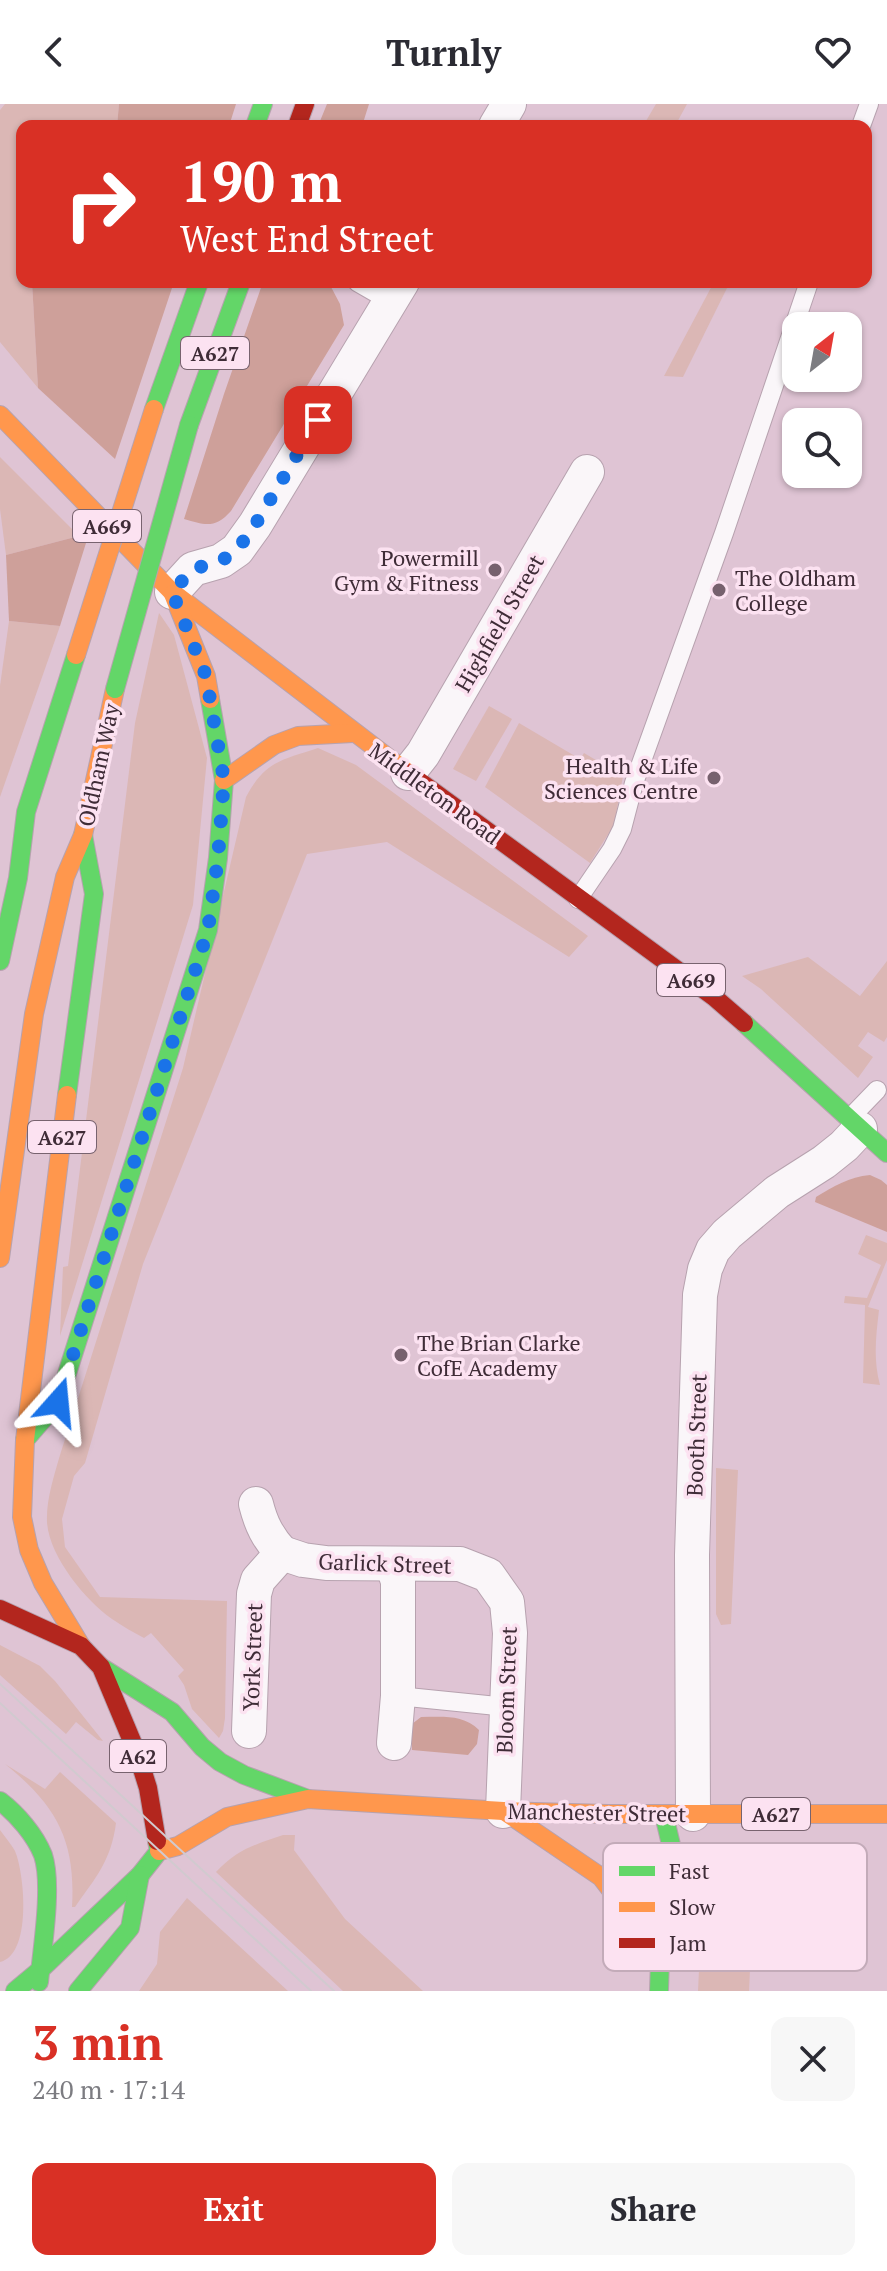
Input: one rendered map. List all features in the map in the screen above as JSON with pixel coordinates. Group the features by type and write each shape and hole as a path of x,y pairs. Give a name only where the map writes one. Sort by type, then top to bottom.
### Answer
{"main road":[{"name":"A627","path":"0,865 26,812 154,409 197,288"},
{"name":"Oldham Way","path":"0,1258 34,1014 65,877 83,835 131,627 189,425 239,288"},
{"name":"Middleton Road","path":"0,415 172,592 353,733 725,1005 887,1153"},
{"name":"A669","path":"25,1440 58,1402 208,930 224,780 206,676 172,592"},
{"path":"224,780 274,745 298,736 353,733"},
{"name":"A627","path":"0,961 18,878 26,812"},
{"name":"A627","path":"81,1646 43,1583 29,1550 22,1517 25,1440 94,894 83,835"},
{"name":"Manchester Street","path":"0,1609 81,1646 101,1667 172,1712 202,1747 220,1762 244,1775 308,1799"},
{"name":"Manchester Street","path":"101,1667 137,1753 148,1788 159,1851"},
{"name":"Manchester Street","path":"15,1991 140,1875 159,1851 178,1846 227,1817 308,1799 503,1811 887,1814"},
{"path":"0,1801 14,1812 43,1856 47,1894 38,1991"},
{"path":"503,1811 603,1880"},
{"path":"660,1843 679,1814"},
{"path":"678,1843 679,1814"},
{"path":"78,1991 130,1928 140,1875"}],"street":[{"path":"172,592 193,569 221,561 237,550 396,292"},
{"name":"Highfield Street","path":"408,773 430,741 587,472"},
{"name":"Booth Street","path":"679,1814 692,1569 700,1295 705,1269 713,1250 727,1234 777,1192 844,1146 855,1124"},
{"path":"256,1504 262,1525 282,1553"},
{"name":"Garlick Street","path":"282,1553 326,1563 460,1564 488,1575"},
{"name":"York Street","path":"249,1731 254,1594 258,1580 282,1553"},
{"path":"392,1564 398,1581 398,1696 394,1743"},
{"name":"Bloom Street","path":"488,1575 507,1602 510,1633 503,1811"}],"lane":[{"path":"578,899 622,829 634,783 724,533 807,288"},
{"path":"855,1124 877,1090"},
{"path":"398,1696 507,1707"}],"shaded area":[{"path":"5,104 119,104 118,120 16,120 16,288 32,288 38,388 0,342 0,110"},
{"path":"119,104 236,104 231,120 118,120"},
{"path":"327,104 369,104 364,120 320,120"},
{"path":"656,104 687,104 678,120 647,120"},
{"path":"32,288 172,288 115,459 38,388"},
{"path":"261,288 332,288 340,304 344,325 231,511 215,523 198,523 184,519"},
{"path":"711,288 727,288 683,377 664,376"},
{"path":"0,457 79,536 6,555 0,509"},
{"path":"79,536 86,543 60,626 9,621 6,555"},
{"path":"159,613 174,635 207,758 193,905 60,1336 63,1267 68,1266 135,723"},
{"path":"9,621 60,626 0,797 0,686"},
{"path":"489,706 512,719 476,781 453,769"},
{"path":"519,723 580,759 584,753 623,776 614,825 590,863 485,787"},
{"path":"318,748 356,765 588,936 569,957 387,842 307,854 143,1264 85,1463 74,1476 62,1519 65,1547 100,1597 227,1601 225,1718 219,1738 192,1709 178,1676 184,1670 151,1633 144,1638 112,1619 91,1601 70,1576 49,1535 48,1505 60,1455 183,1068 246,797 268,769 284,759"},
{"path":"808,957 860,996 887,961 887,1037 884,1042 868,1032 858,1046 873,1057 858,1078 761,989 742,976"},
{"path":"870,1175 887,1185 887,1232 815,1202 816,1197 835,1186"},
{"path":"866,1235 887,1243 887,1260 868,1307 879,1310 876,1357 880,1385 863,1383 865,1305 844,1303 845,1296 867,1298 881,1265 858,1254"},
{"path":"716,1468 738,1470 731,1624 721,1625 716,1614"},
{"path":"0,1645 40,1666 103,1741 76,1722 66,1734 0,1675"},
{"path":"421,1717 466,1721 479,1730 477,1744 468,1755 412,1750 412,1724"},
{"path":"5,1764 45,1789 60,1772 116,1823 106,1858 75,1907 72,1907 70,1862 59,1826 38,1794"},
{"path":"0,1830 19,1862 23,1913 17,1945 10,1956 0,1962"},
{"path":"283,1835 295,1835 294,1850 345,1919 423,1991 343,1991 216,1872 239,1853"},
{"path":"187,1898 288,1991 139,1991 157,1964 160,1932"},
{"path":"699,1971 750,1971 749,1991 698,1991"}],"tram line":[{"path":"0,1684 334,1991"},
{"path":"0,1703 311,1991"}],"traffic: fast":[{"path":"257,120 263,104"},
{"path":"154,409 197,288"},
{"path":"189,425 239,288"},
{"path":"115,689 189,425"},
{"path":"0,961 18,878 26,812 76,655"},
{"path":"25,1440 58,1402 208,930 224,780 210,699"},
{"path":"67,1095 94,894 83,835"},
{"path":"744,1023 887,1153"},
{"path":"101,1667 172,1712 202,1747 220,1762 244,1775 308,1799"},
{"path":"0,1801 19,1819 40,1847 46,1868 46,1918 39,1982"},
{"path":"664,1815 671,1843"},
{"path":"15,1991 140,1875 159,1851 157,1841"},
{"path":"78,1991 130,1928 140,1875"},
{"path":"659,1991 660,1971"}],"traffic: slow":[{"path":"76,655 154,409"},
{"path":"0,415 172,592 408,773"},
{"path":"173,594 206,676 210,699"},
{"path":"0,1258 34,1014 65,877 83,835 115,689"},
{"path":"224,780 274,745 298,736 353,733"},
{"path":"67,1095 25,1440 22,1517 29,1550 43,1583 81,1646"},
{"path":"159,1851 178,1846 227,1817 308,1799 608,1814 887,1814"},
{"path":"504,1811 603,1880"}],"traffic: jam":[{"path":"299,120 305,104"},
{"path":"408,773 714,997 744,1023"},
{"path":"0,1609 81,1646 101,1667 137,1753 148,1788 157,1841"}],"place":[{"name":"Powermill Gym & Fitness","path":"495,570"},
{"name":"The Oldham College","path":"719,590"},
{"name":"Health & Life Sciences Centre","path":"714,778"},
{"name":"The Brian Clarke CofE Academy","path":"401,1355"}],"route":[{"path":"58,1402 208,930 224,780 206,676 172,592 193,569 221,561 237,550 318,420"}]}
